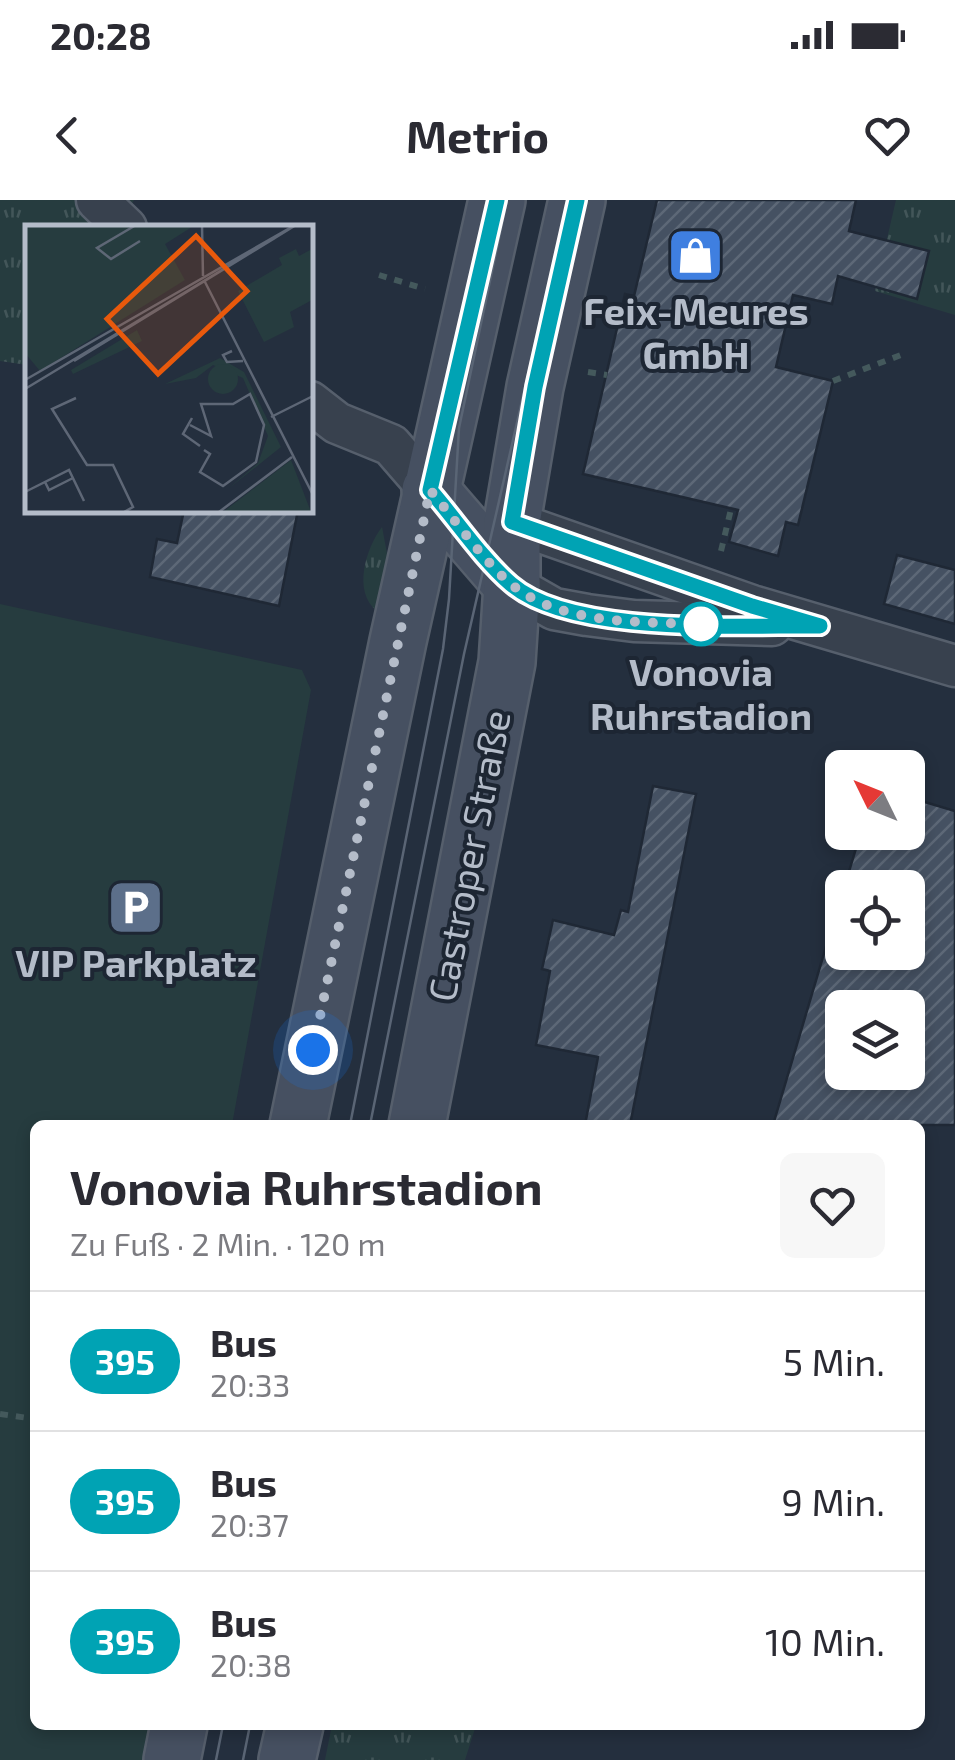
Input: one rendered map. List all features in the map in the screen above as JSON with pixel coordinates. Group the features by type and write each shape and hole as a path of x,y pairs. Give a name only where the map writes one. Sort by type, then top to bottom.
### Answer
{"main road":[{"path":"299,1120 430,490 497,200"},
{"name":"Castroper Straße","path":"418,1120 504,676 512,585 512,522 535,387 577,200"},
{"path":"430,490 512,522"},
{"path":"430,490 512,585"},
{"path":"172,1760 178,1730"},
{"path":"287,1760 293,1730"}],"street":[{"path":"97,200 123,225"},
{"path":"312,404 337,423 390,445 430,490"},
{"path":"512,522 752,606 955,666"},
{"path":"512,585 554,609 587,615 692,624 820,626"}],"path":[{"path":"833,380 906,353"},
{"path":"0,1414 30,1418"}],"green space":[{"path":"0,200 134,200 120,225 25,225 25,365 0,361"},
{"path":"896,200 955,200 955,315 875,291"},
{"path":"382,527 388,559 377,611 369,603 363,582 371,546"},
{"name":"VIP Parkplatz","path":"0,604 302,670 311,690 233,1120 30,1120 30,1730 150,1730 144,1760 0,1760"},
{"path":"331,1730 474,1730 465,1760 325,1760"}],"building":[{"path":"657,200 856,200 849,231 929,251 917,299 838,276 832,304 793,295 776,367 833,381 798,525 786,522 778,556 729,542 738,510 583,474 625,294 634,296"},
{"path":"184,512 298,512 279,606 150,577 157,539 177,543"},
{"path":"897,555 955,570 955,624 884,604"},
{"path":"653,786 696,794 631,1120 586,1120 598,1057 536,1045 550,971 542,969 553,920 614,935 621,910 628,912"},
{"path":"925,802 955,811 955,1125 925,1125 925,1120 774,1120 825,950 825,970 925,970 925,870 849,870 856,850 925,850"}],"tram line":[{"path":"351,1120 443,649 459,428 507,200"},
{"path":"371,1120 464,654 568,200"},
{"path":"216,1760 222,1730"},
{"path":"243,1760 249,1730"}],"bus line":[{"name":"395","path":"497,200 430,490 512,585 554,609 634,621 820,626 644,570 512,522 535,387 577,200"}],"place":[{"name":"Feix-Meures GmbH","path":"696,255"},
{"name":"Vonovia Ruhrstadion","path":"701,624"},
{"name":"VIP Parkplatz","path":"136,907"}],"route":[{"path":"313,1050 430,490 512,585 554,609 634,621 701,624"}]}
